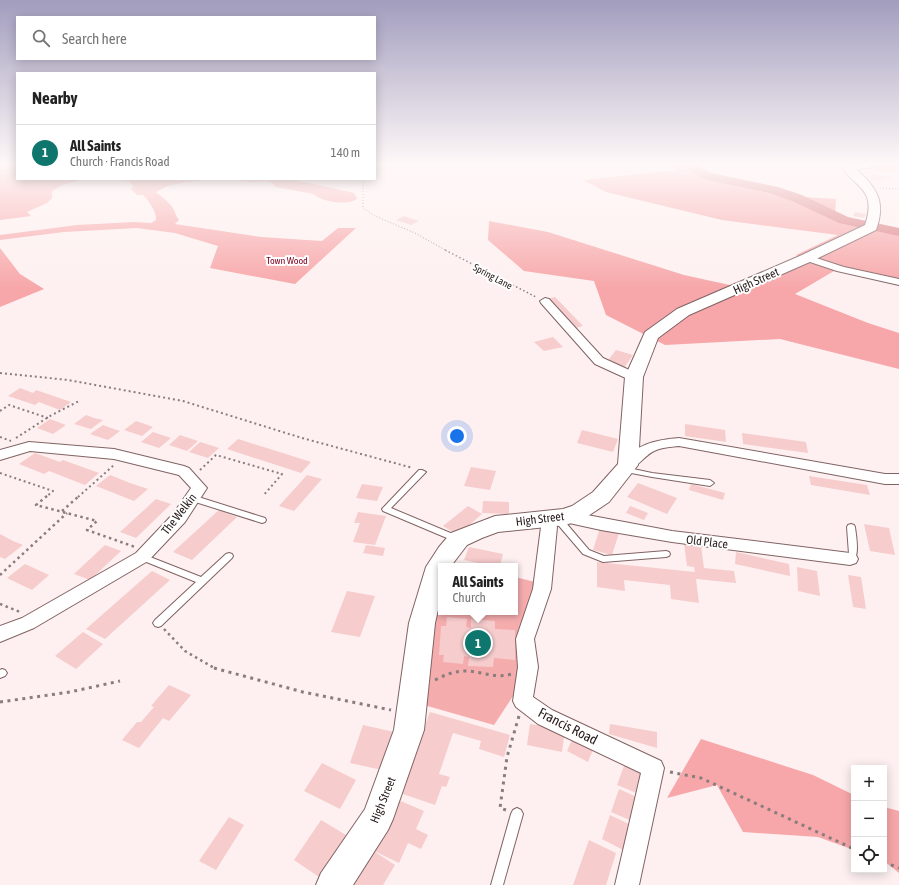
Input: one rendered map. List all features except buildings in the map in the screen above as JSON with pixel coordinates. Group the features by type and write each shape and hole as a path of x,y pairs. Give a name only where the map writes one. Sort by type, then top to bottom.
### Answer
{"main road":[{"name":"High Street","path":"441,563 447,553 459,540 474,532 495,524 556,518 580,511 601,497 626,467 634,377 651,336 683,312 807,258 871,226 876,211 875,205"},
{"name":"High Street","path":"333,885 378,819 409,730 422,623 438,567"}],"street":[{"path":"807,258 841,269 899,282"},
{"path":"545,301 599,361 634,377"},
{"path":"626,467 638,453 654,444 679,442 886,479 899,479"},
{"name":"The Welkin","path":"0,634 36,619 144,554 179,518 199,488 184,471 124,456 29,446 7,449"},
{"path":"523,701 528,667 525,639 542,588 549,527 556,518"},
{"name":"Old Place","path":"556,518 690,540 850,559"},
{"name":"Francis Road","path":"523,701 545,717 653,768"},
{"path":"627,885 653,768"}],"lane":[{"path":"626,467 645,474 710,483"},
{"path":"422,472 386,509 459,540"},
{"path":"192,498 262,520"},
{"path":"556,518 586,552 603,559 666,554"},
{"path":"850,559 853,555 851,527"},
{"path":"144,554 202,581"},
{"path":"158,623 229,556"},
{"path":"497,885 517,814"}],"path":[{"name":"Spring Lane","path":"363,205 363,208 372,216 412,232 486,273 545,301"},
{"path":"0,372 68,380 183,401 302,438 415,468 422,472"},
{"path":"0,437 7,449 48,418 79,401"},
{"path":"0,411 9,405 48,418"},
{"path":"191,479 216,455 282,474 263,496"},
{"path":"62,511 124,456"},
{"path":"0,473 53,491 36,504 97,521 87,530 144,554"},
{"path":"0,575 67,513"},
{"path":"0,604 36,619"},
{"path":"158,623 185,651 218,670 303,692 412,715"},
{"path":"432,686 434,681 446,674 460,670 499,676 509,675 528,667"},
{"path":"0,702 70,692 120,680"},
{"path":"517,814 500,808 507,758 523,701"},
{"path":"653,768 701,778 851,849"},
{"path":"887,863 899,868"}],"shaded area":[{"path":"518,578 539,583 521,684 494,725 424,705 427,664 438,601 438,615 518,615"}],"green space":[{"path":"0,205 42,205 27,212 31,216 0,220"},
{"name":"Town Wood","path":"151,205 170,205 179,220 175,224 261,237 322,241 338,228 356,228 295,284 210,268 218,246 175,233 137,228 64,232 0,240 0,235 77,225 134,222 151,223 156,220"},
{"path":"661,205 836,205 835,215 899,230 899,285 834,271 795,294 868,323 899,333 899,369 780,339 665,345 606,315 594,281 524,271 488,240 489,221 548,232 684,275 748,289 807,262 796,255 838,235 722,220"},
{"path":"0,248 20,274 44,289 0,307"},
{"path":"701,739 813,775 851,794 851,849 818,837 743,832 717,785 667,798"},
{"path":"887,808 899,811 899,873 887,863"}],"waterway":[{"path":"813,205 844,220 899,232"}],"place":[{"name":"All Saints","path":"478,643"}]}
